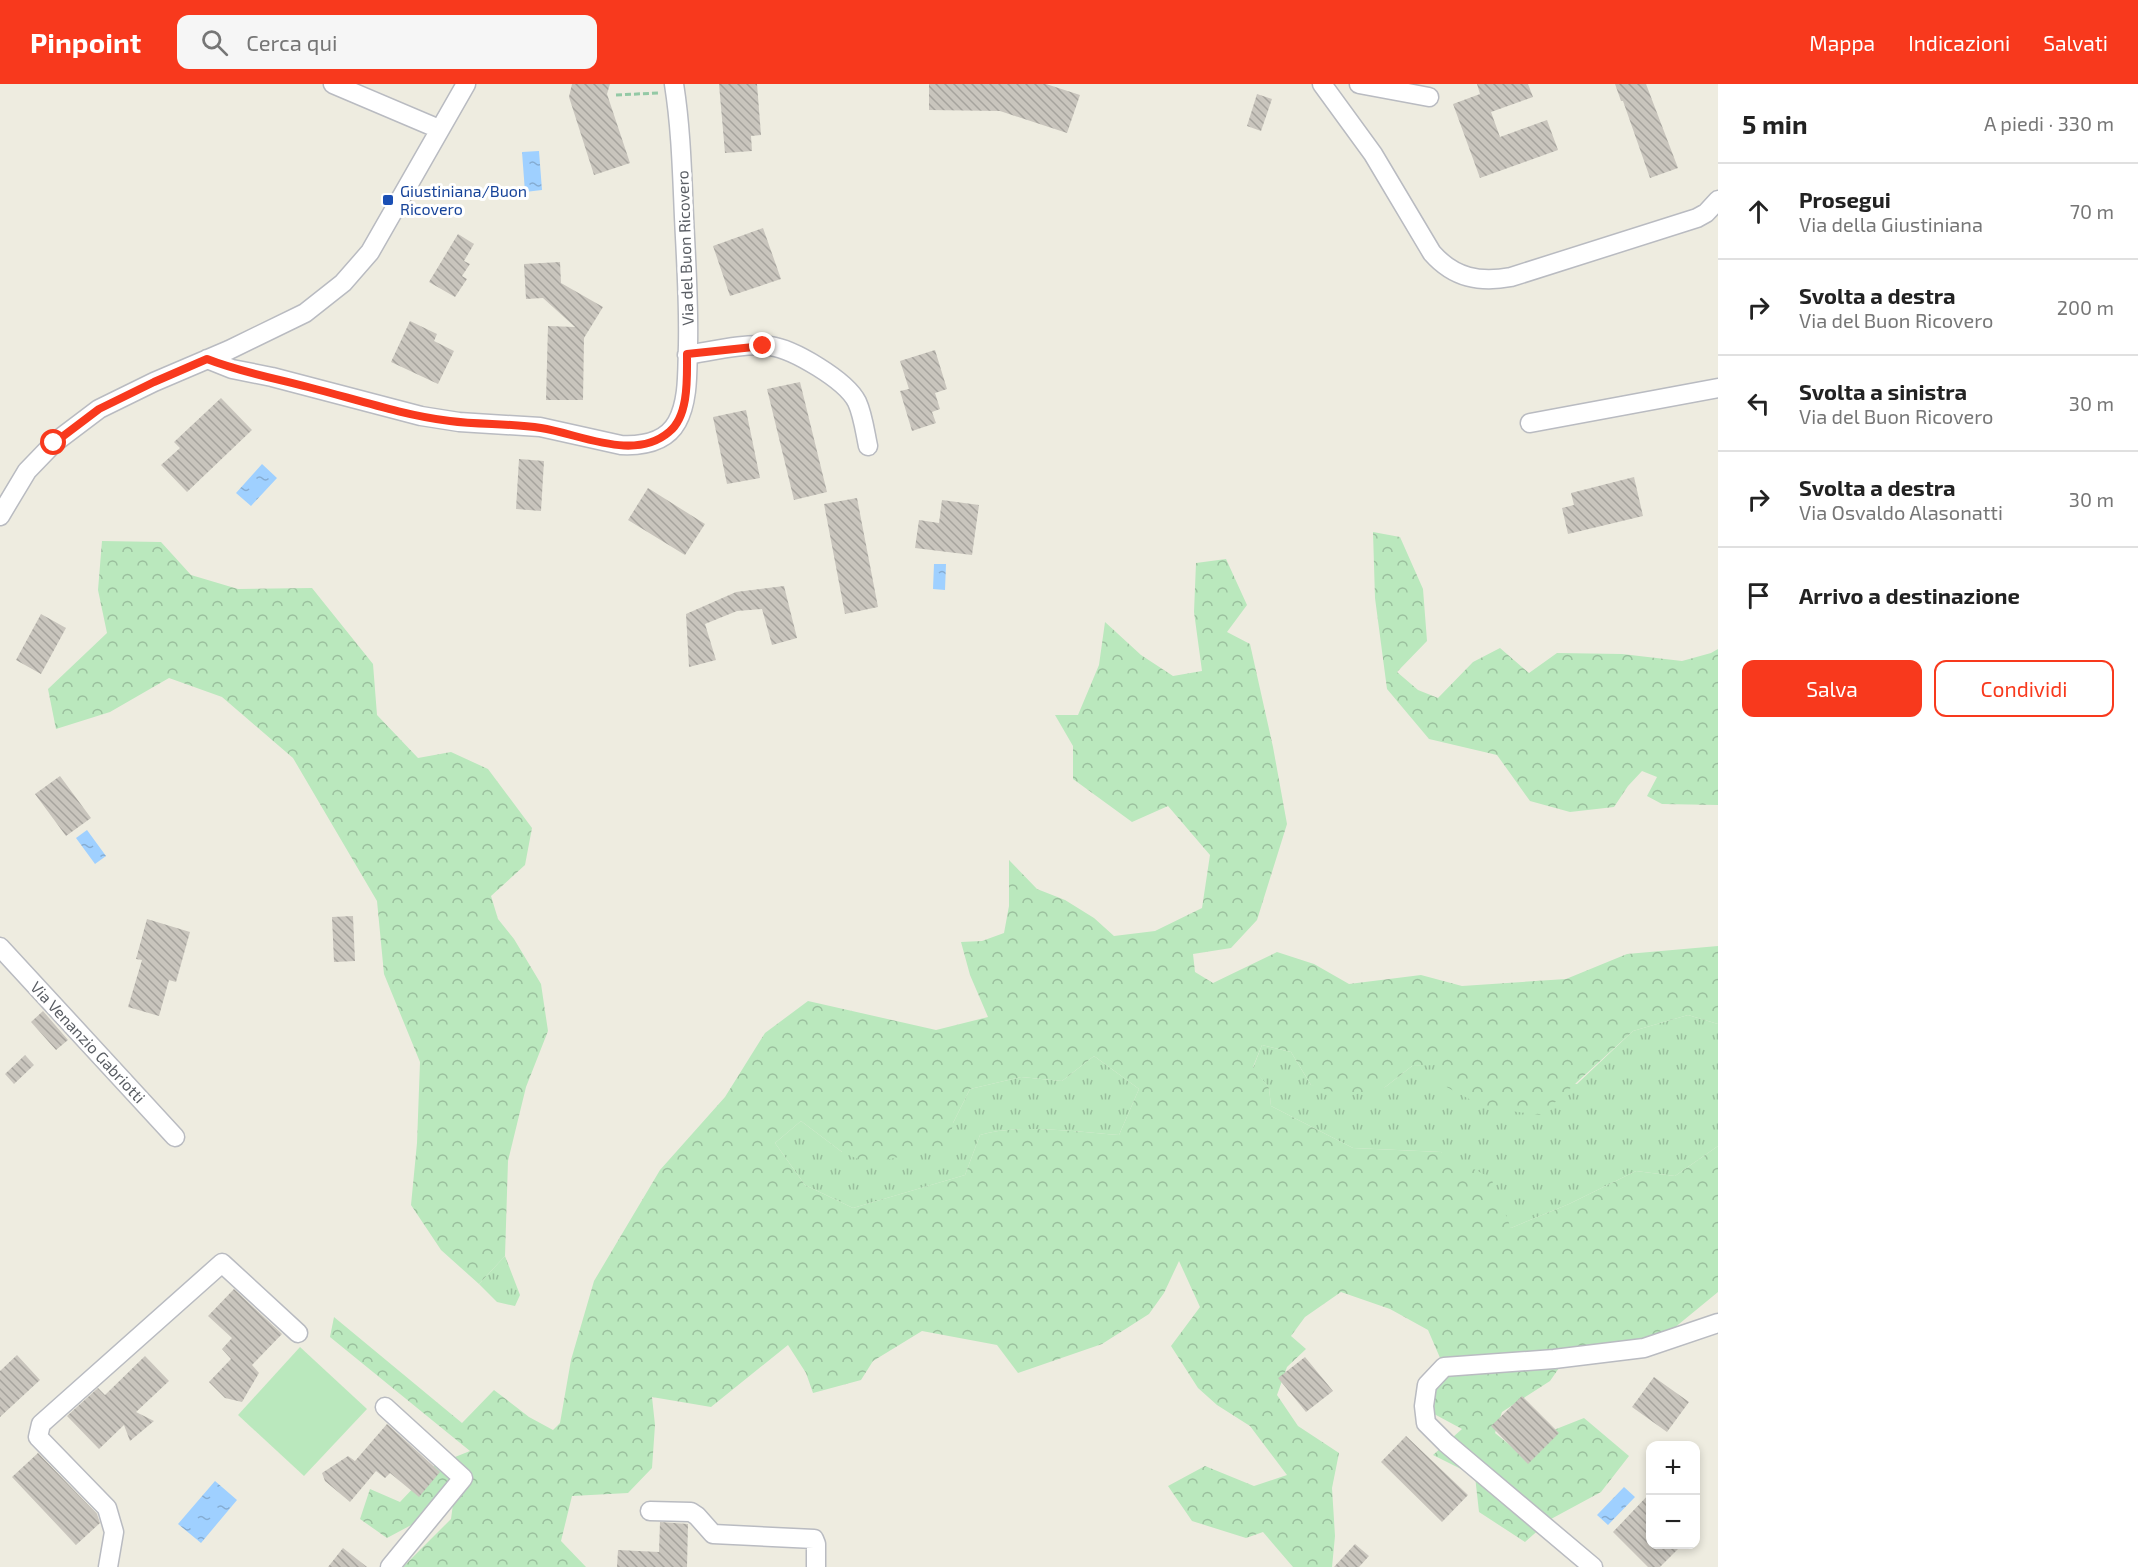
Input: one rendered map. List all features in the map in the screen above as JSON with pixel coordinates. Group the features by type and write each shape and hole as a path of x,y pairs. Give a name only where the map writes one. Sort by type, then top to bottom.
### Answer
{"street":[{"path":"333,84 439,129"},
{"path":"0,516 27,471 69,430 99,409 306,313 344,283 370,252 465,84"},
{"path":"1322,84 1373,154 1432,253 1444,266 1469,278 1487,280 1512,277 1697,218 1706,213 1718,200"},
{"path":"1359,84 1429,97"},
{"name":"Via del Buon Ricovero","path":"207,359 232,369 272,377 428,418 540,427 604,442 634,445 648,443 664,436 678,421 686,390 688,306 680,123 674,88"},
{"name":"Via del Buon Ricovero","path":"242,344 251,360 272,377"},
{"path":"687,354 763,346 784,349 801,357 843,385 854,396 860,409 868,446"},
{"path":"1530,423 1718,388"},
{"name":"Via Venanzio Gabriotti","path":"0,947 175,1137"},
{"path":"108,1567 114,1532 107,1508 38,1437 41,1424 222,1263 298,1333"},
{"path":"1593,1567 1446,1443 1426,1423 1424,1406 1427,1386 1444,1367 1554,1359 1644,1348 1718,1323"},
{"path":"386,1407 463,1478 390,1567"},
{"path":"650,1511 691,1512 712,1534 814,1539 816,1567"}],"path":[{"path":"616,94 674,88"}],"green space":[{"path":"1373,532 1400,537 1423,589 1427,641 1397,672 1418,690 1438,698 1473,662 1500,648 1529,673 1557,653 1622,654 1682,661 1718,649 1718,805 1662,804 1647,796 1657,777 1642,771 1628,786 1614,807 1570,812 1530,801 1497,755 1429,739 1387,689 1375,598"},
{"path":"102,541 161,542 191,575 238,589 312,588 373,664 377,715 418,758 451,752 488,769 532,828 525,865 491,896 498,919 514,939 541,984 548,1031 526,1087 508,1161 505,1256 479,1284 441,1250 411,1205 417,1143 420,1062 384,974 377,901 293,758 222,697 169,678 110,712 56,729 48,689 107,633 98,590"},
{"path":"1226,559 1247,605 1227,632 1250,644 1287,824 1257,920 1231,948 1193,954 1195,972 1213,983 1277,952 1314,964 1349,984 1421,975 1462,986 1566,979 1627,954 1718,946 1718,1024 1688,1015 1633,1031 1541,1115 1486,1108 1441,1084 1436,1065 1412,1066 1384,1088 1347,1096 1311,1085 1291,1052 1262,1045 1253,1067 1269,1088 1271,1106 1353,1148 1441,1152 1491,1178 1511,1228 1569,1204 1636,1171 1675,1176 1718,1146 1718,1292 1651,1347 1566,1358 1550,1381 1502,1412 1495,1433 1523,1456 1541,1435 1584,1418 1629,1456 1601,1492 1551,1519 1525,1542 1479,1512 1475,1476 1433,1455 1462,1429 1423,1408 1444,1367 1428,1330 1390,1309 1341,1292 1305,1317 1291,1336 1306,1349 1287,1367 1277,1395 1298,1426 1339,1453 1332,1488 1335,1536 1332,1567 1293,1567 1263,1532 1246,1538 1192,1521 1168,1486 1205,1466 1254,1486 1287,1475 1250,1426 1217,1405 1198,1388 1171,1346 1200,1307 1179,1261 1164,1293 1149,1314 1102,1344 1018,1373 997,1345 922,1331 873,1361 861,1380 813,1393 806,1373 788,1345 711,1407 652,1397 655,1425 652,1468 628,1493 572,1496 561,1541 586,1567 403,1567 451,1519 455,1489 443,1508 387,1538 360,1519 370,1489 400,1502 435,1465 470,1451 330,1337 334,1317 462,1423 494,1390 529,1417 553,1430 560,1423 571,1360 594,1281 660,1170 725,1097 765,1033 808,1001 936,1030 988,1017 970,975 961,942 982,941 1004,933 1009,906 1009,860 1037,889 1065,900 1094,918 1114,936 1155,931 1202,908 1210,855 1168,806 1132,822 1073,779 1073,746 1055,715 1078,715 1099,665 1105,622 1141,655 1173,676 1202,671 1194,612 1196,563","holes":["1094,1056 1139,1089 1119,1135 1030,1129 996,1131 980,1135 965,1175 853,1208 805,1185 775,1143 801,1121 842,1152 869,1164 949,1145 953,1123 970,1089 1021,1077 1062,1081"]},
{"path":"1688,1015 1718,1024 1718,1146 1675,1176 1636,1171 1569,1204 1511,1228 1441,1152 1353,1148 1271,1106 1269,1088 1253,1068 1262,1045 1291,1052 1311,1085 1384,1088 1412,1066 1436,1064 1577,1084 1633,1031"},
{"path":"1094,1056 1139,1089 1119,1135 1030,1129 996,1131 980,1135 965,1175 853,1208 805,1185 775,1143 801,1121 842,1152 953,1123 970,1089 1021,1077 1062,1081"},
{"path":"505,1256 520,1295 515,1306 497,1302 479,1284"},
{"path":"300,1347 367,1409 304,1476 238,1415"}],"water":[{"path":"539,151 542,190 525,192 522,152"},
{"path":"262,464 277,478 251,506 236,493"},
{"path":"934,564 946,564 945,590 933,589"},
{"path":"87,830 106,856 95,864 76,838"},
{"path":"215,1481 237,1500 201,1543 178,1524"},
{"path":"1624,1487 1635,1497 1608,1525 1597,1515"}],"building":[{"path":"572,84 610,84 607,94 630,163 594,175 569,97"},
{"path":"719,84 757,84 761,135 751,136 752,151 725,153"},
{"path":"929,84 1046,84 1080,95 1067,133 1000,111 929,110"},
{"path":"1477,84 1528,84 1533,97 1491,112 1500,137 1547,120 1558,150 1480,178 1453,104 1480,94"},
{"path":"1615,84 1646,84 1678,168 1650,178"},
{"path":"1257,94 1272,99 1261,131 1247,126"},
{"path":"763,228 781,279 730,296 713,246"},
{"path":"458,234 474,244 464,261 470,264 462,276 467,279 455,297 429,282"},
{"path":"560,262 561,283 603,307 584,338 583,400 546,400 548,326 575,327 543,298 526,299 524,264"},
{"path":"410,321 437,334 434,341 454,351 438,384 391,362"},
{"path":"935,350 947,389 935,393 940,409 932,412 936,423 912,431 900,391 909,389 900,361"},
{"path":"800,382 827,492 794,500 767,389"},
{"path":"221,398 252,430 187,492 161,465 180,448 174,442"},
{"path":"746,410 760,478 727,484 713,417"},
{"path":"519,459 544,461 541,511 516,509"},
{"path":"1634,477 1643,516 1568,534 1562,508 1574,505 1571,493"},
{"path":"648,488 705,524 685,555 628,520"},
{"path":"857,498 878,607 845,614 824,504"},
{"path":"942,500 979,505 972,555 915,548 919,520 939,523"},
{"path":"784,586 797,638 772,645 762,609 737,611 705,624 716,660 689,667 686,614 736,592"},
{"path":"41,614 66,628 41,674 16,660"},
{"path":"60,776 91,818 66,836 35,794"},
{"path":"353,916 355,961 334,962 332,917"},
{"path":"147,919 190,932 176,982 169,980 159,1016 128,1007 142,960 136,959"},
{"path":"43,1011 68,1040 56,1050 31,1022"},
{"path":"25,1055 34,1065 14,1084 5,1074"},
{"path":"234,1289 282,1334 252,1365 259,1373 242,1402 225,1398 209,1382 231,1359 222,1349 232,1338 208,1316"},
{"path":"17,1355 40,1380 0,1417 0,1371"},
{"path":"145,1356 169,1381 136,1412 154,1421 130,1441 124,1425 99,1449 67,1416 98,1388 105,1395"},
{"path":"1305,1357 1333,1391 1306,1412 1278,1378"},
{"path":"1654,1377 1689,1402 1667,1432 1632,1407"},
{"path":"1522,1396 1559,1433 1528,1464 1491,1426"},
{"path":"387,1424 440,1472 419,1497 390,1473 385,1478 376,1471 350,1502 325,1481 322,1473 348,1456 355,1461"},
{"path":"1406,1436 1468,1495 1442,1522 1381,1462"},
{"path":"38,1453 97,1514 100,1523 76,1545 12,1477"},
{"path":"1646,1497 1646,1549 1678,1549 1660,1567 1648,1567 1613,1532"},
{"path":"660,1522 688,1524 687,1567 617,1567 618,1550 659,1552"},
{"path":"1355,1544 1369,1556 1359,1567 1334,1567"},
{"path":"343,1548 367,1567 328,1567"}],"place":[{"name":"Giustiniana/Buon Ricovero","path":"388,200"}],"route":[{"path":"54,443 99,409 207,359 232,369 272,377 421,416 449,421 540,427 604,442 634,445 648,443 664,436 678,421 686,390 687,354 763,346"}]}
